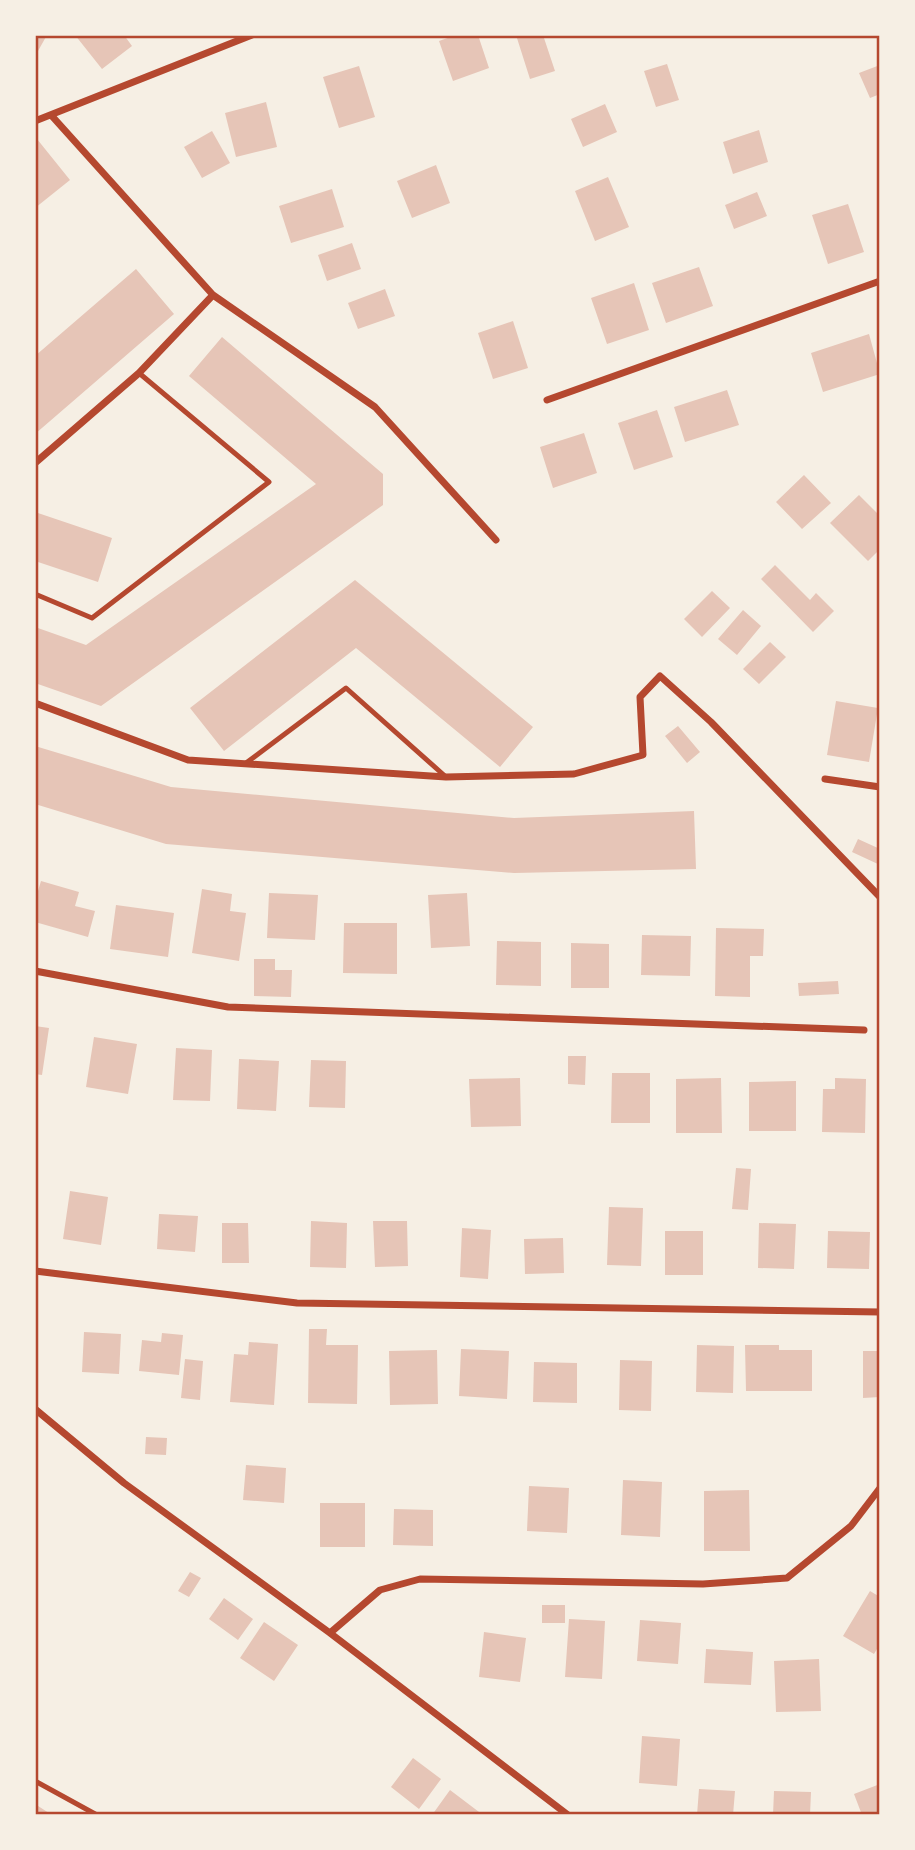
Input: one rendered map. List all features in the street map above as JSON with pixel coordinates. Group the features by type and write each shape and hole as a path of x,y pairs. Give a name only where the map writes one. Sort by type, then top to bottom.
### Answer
{"street":[{"path":"35,121 252,35"},
{"path":"51,115 213,295 375,407 496,540"},
{"path":"547,400 880,281"},
{"path":"35,463 139,373 213,295"},
{"path":"35,703 188,760 244,765 298,765 446,777 574,774 643,755 640,697 660,676 711,722 880,897"},
{"path":"825,779 880,787"},
{"path":"35,971 229,1007 864,1030"},
{"path":"35,1271 297,1303 880,1311"},
{"path":"35,1409 124,1483 330,1633 568,1815"},
{"path":"330,1633 380,1590 420,1579 703,1584 788,1578 851,1527 880,1488"}],"lane":[{"path":"35,594 92,618 269,482 139,373"},
{"path":"244,765 346,688 446,777"},
{"path":"35,1781 97,1815"}],"building":[{"path":"35,35 47,35 38,51 35,50"},
{"path":"75,35 124,35 132,46 102,69"},
{"path":"456,35 478,35 489,68 453,81 439,41"},
{"path":"516,35 543,35 555,71 530,79"},
{"path":"667,64 679,100 656,107 644,71"},
{"path":"880,65 880,94 870,98 859,73"},
{"path":"359,66 375,117 339,128 323,77"},
{"path":"266,102 277,147 236,157 225,113"},
{"path":"605,104 617,132 583,147 571,119"},
{"path":"759,130 768,162 733,174 723,142"},
{"path":"212,131 230,163 202,178 184,147"},
{"path":"37,139 70,180 35,208 35,141"},
{"path":"436,165 450,203 412,218 397,181"},
{"path":"608,177 629,227 595,241 575,191"},
{"path":"332,189 344,227 291,243 279,206"},
{"path":"757,192 767,216 734,229 725,205"},
{"path":"848,204 864,252 828,264 812,215"},
{"path":"352,243 361,269 327,281 318,255"},
{"path":"699,267 713,306 666,323 652,283"},
{"path":"136,269 174,314 35,434 35,356"},
{"path":"634,283 649,330 607,344 591,298"},
{"path":"385,289 395,316 358,329 348,303"},
{"path":"513,321 528,368 493,379 478,333"},
{"path":"869,334 880,374 823,392 811,353"},
{"path":"222,337 383,474 383,505 101,706 35,683 35,627 86,645 316,484 189,376"},
{"path":"727,390 739,425 685,442 674,407"},
{"path":"657,410 673,457 634,470 618,423"},
{"path":"584,433 597,473 553,488 540,447"},
{"path":"804,475 831,503 802,529 776,502"},
{"path":"859,495 880,516 880,549 868,561 830,523"},
{"path":"35,512 112,538 98,582 35,561"},
{"path":"775,565 810,600 816,593 834,611 813,632 761,579"},
{"path":"355,580 533,727 500,767 356,648 224,751 190,708"},
{"path":"712,591 730,608 702,637 684,619"},
{"path":"743,610 761,626 737,655 718,639"},
{"path":"770,642 786,657 759,684 743,669"},
{"path":"836,701 878,708 869,762 827,755"},
{"path":"678,726 700,752 687,763 665,736"},
{"path":"35,746 171,787 514,818 694,811 696,869 514,873 166,844 35,804"},
{"path":"858,839 880,849 880,865 852,852"},
{"path":"41,881 79,892 75,906 95,911 88,937 35,922 35,901"},
{"path":"202,889 232,894 230,911 246,913 239,961 192,953"},
{"path":"269,893 318,895 315,940 267,938"},
{"path":"467,893 470,946 431,948 428,895"},
{"path":"116,905 174,913 168,957 110,949"},
{"path":"344,923 397,923 397,974 343,973"},
{"path":"716,928 764,929 763,956 750,956 750,997 715,996"},
{"path":"642,935 691,936 690,976 641,975"},
{"path":"497,941 541,942 541,986 496,985"},
{"path":"571,943 609,944 609,988 571,988"},
{"path":"254,959 275,959 275,970 292,970 291,997 254,996"},
{"path":"838,981 839,994 799,996 798,983"},
{"path":"35,1026 49,1028 42,1075 35,1074"},
{"path":"94,1037 137,1044 128,1094 86,1087"},
{"path":"176,1048 212,1050 210,1101 173,1100"},
{"path":"568,1056 586,1056 585,1085 568,1084"},
{"path":"239,1059 279,1061 276,1111 237,1109"},
{"path":"311,1060 346,1061 345,1108 309,1107"},
{"path":"612,1073 650,1073 650,1123 611,1123"},
{"path":"520,1078 521,1126 471,1127 469,1079"},
{"path":"721,1078 722,1133 676,1133 676,1079"},
{"path":"835,1078 866,1079 865,1133 822,1132 823,1089 835,1089"},
{"path":"796,1081 796,1131 749,1131 749,1082"},
{"path":"736,1168 751,1169 748,1210 732,1209"},
{"path":"70,1191 108,1197 101,1245 63,1239"},
{"path":"609,1207 643,1208 641,1266 607,1265"},
{"path":"159,1214 198,1216 195,1252 157,1249"},
{"path":"311,1221 347,1223 346,1268 310,1267"},
{"path":"373,1221 407,1221 408,1266 375,1267"},
{"path":"222,1223 248,1223 249,1263 222,1263"},
{"path":"759,1223 796,1224 794,1269 758,1268"},
{"path":"462,1228 491,1230 488,1279 460,1277"},
{"path":"665,1231 703,1231 703,1275 665,1275"},
{"path":"828,1231 870,1232 869,1269 827,1268"},
{"path":"563,1238 564,1273 525,1274 524,1239"},
{"path":"309,1329 327,1329 326,1345 358,1345 357,1404 308,1403"},
{"path":"84,1332 121,1334 119,1374 82,1372"},
{"path":"162,1333 183,1335 179,1375 139,1371 142,1340 161,1342"},
{"path":"249,1342 278,1344 274,1405 230,1402 234,1354 248,1355"},
{"path":"697,1345 734,1346 733,1393 696,1392"},
{"path":"745,1345 779,1345 779,1350 812,1350 812,1391 746,1391"},
{"path":"461,1349 509,1351 507,1399 459,1396"},
{"path":"437,1350 438,1404 390,1405 389,1351"},
{"path":"863,1351 880,1351 880,1397 863,1398"},
{"path":"185,1359 203,1361 200,1400 181,1398"},
{"path":"620,1360 652,1361 651,1411 619,1410"},
{"path":"534,1362 577,1363 577,1403 533,1402"},
{"path":"146,1437 167,1438 166,1455 145,1454"},
{"path":"246,1465 286,1468 284,1503 243,1500"},
{"path":"623,1480 662,1482 660,1537 621,1535"},
{"path":"529,1486 569,1488 567,1533 527,1531"},
{"path":"749,1490 750,1551 704,1551 704,1491"},
{"path":"320,1503 365,1503 365,1547 320,1547"},
{"path":"394,1509 433,1510 433,1546 393,1545"},
{"path":"190,1572 201,1578 189,1597 178,1591"},
{"path":"870,1591 880,1597 880,1644 874,1654 843,1636"},
{"path":"224,1598 253,1619 238,1640 209,1619"},
{"path":"542,1605 565,1605 565,1623 542,1623"},
{"path":"569,1619 605,1621 602,1679 565,1677"},
{"path":"640,1620 681,1623 678,1664 637,1661"},
{"path":"264,1622 298,1645 274,1681 240,1658"},
{"path":"484,1632 526,1638 520,1682 479,1677"},
{"path":"706,1649 753,1652 751,1685 704,1683"},
{"path":"819,1659 821,1711 776,1712 774,1661"},
{"path":"642,1736 680,1739 677,1786 639,1783"},
{"path":"413,1758 441,1779 419,1809 391,1787"},
{"path":"880,1784 880,1815 862,1815 854,1794"},
{"path":"699,1789 735,1791 733,1815 697,1815"},
{"path":"450,1790 483,1815 432,1815"},
{"path":"774,1791 811,1792 810,1815 773,1815"},
{"path":"35,1804 52,1815 35,1815"}]}
